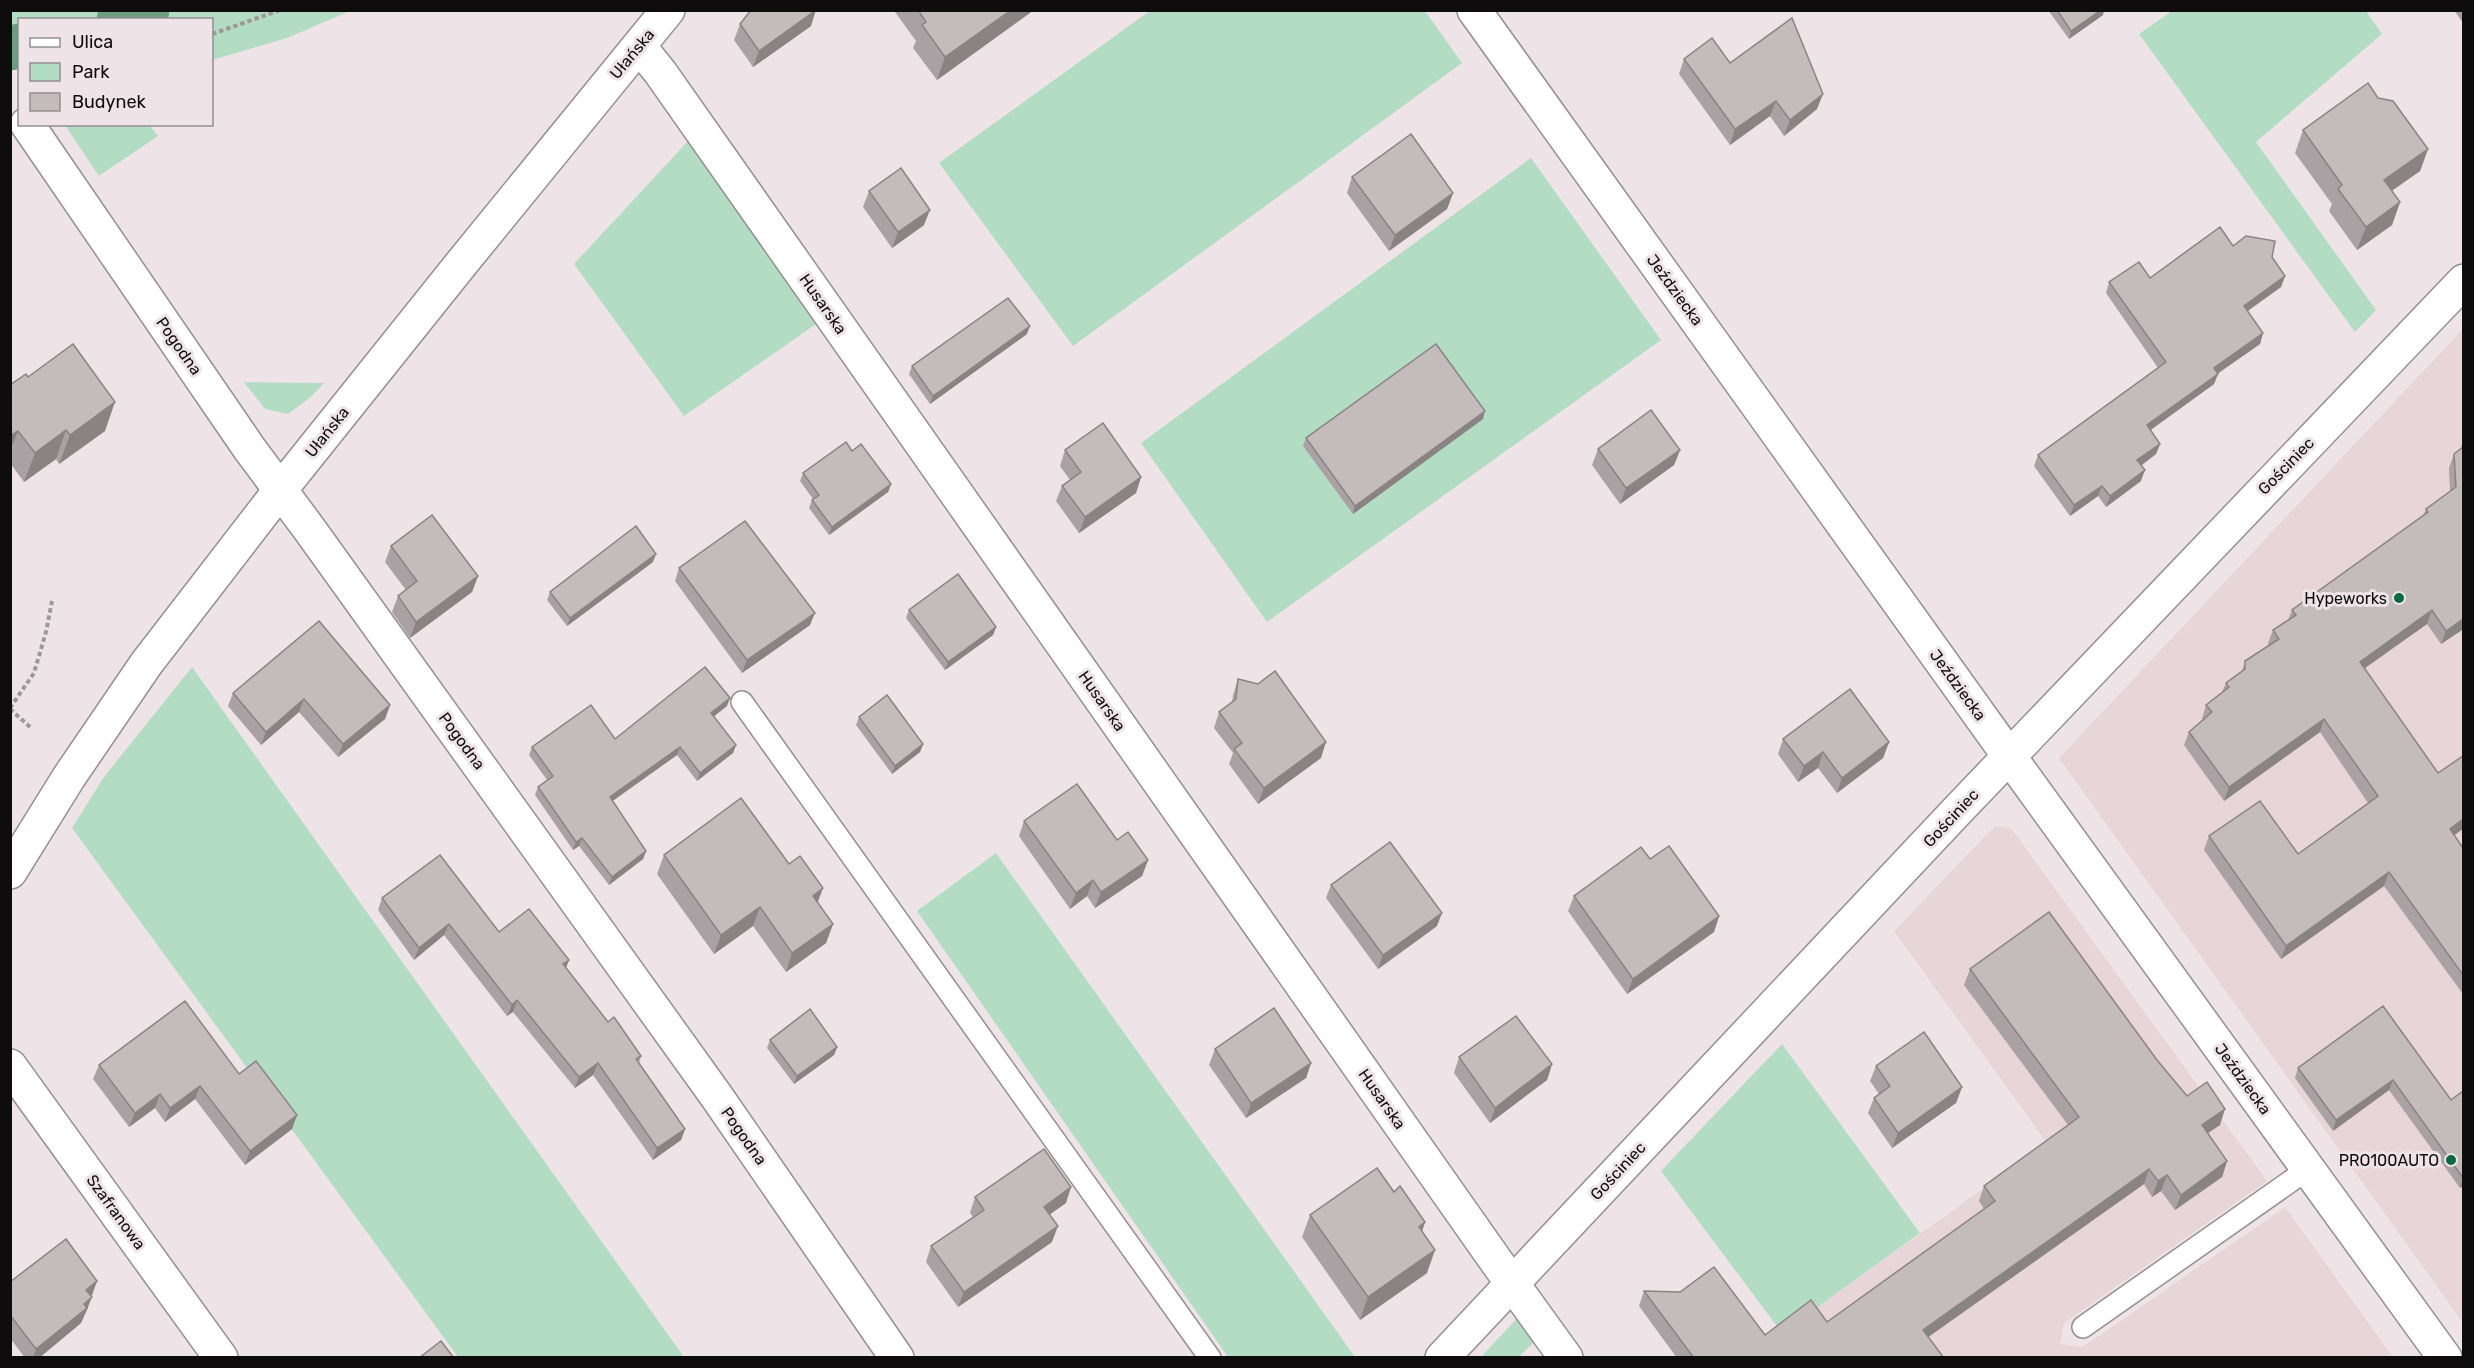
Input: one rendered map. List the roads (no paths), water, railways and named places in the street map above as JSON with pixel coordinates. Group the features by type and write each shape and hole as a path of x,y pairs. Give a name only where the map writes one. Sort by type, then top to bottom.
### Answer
{"street":[{"name":"Ułańska","path":"10,872 69,777 146,664 281,489 668,10"},
{"name":"Jeździecka","path":"1474,10 2009,756 2445,1358"},
{"name":"Husarska","path":"639,46 660,72 1566,1358"},
{"name":"Pogodna","path":"28,126 249,448 281,489 717,1097 897,1358"},
{"name":"Gościniec","path":"1442,1358 2009,756 2463,281"},
{"name":"Szafranowa","path":"10,1066 221,1358"}],"lane":[{"path":"742,702 1210,1358"},
{"path":"2083,1327 2308,1169"}],"waterway":[{"path":"125,18 147,10"},
{"path":"10,48 18,46"}],"place":[{"name":"Hypeworks","path":"2399,598"},
{"name":"PRO100AUTO","path":"2451,1160"}]}
